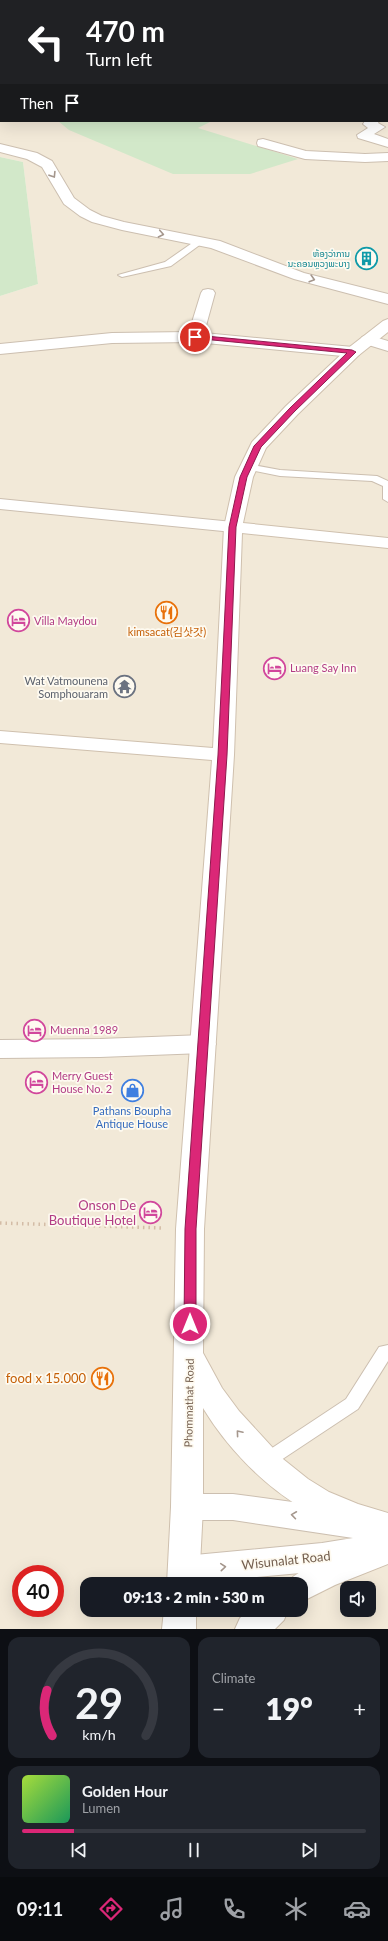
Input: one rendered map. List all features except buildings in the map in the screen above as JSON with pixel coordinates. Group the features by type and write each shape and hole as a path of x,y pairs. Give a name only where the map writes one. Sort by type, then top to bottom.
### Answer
{"street":[{"path":"372,122 369,124 378,127 363,135 388,143"},
{"path":"263,143 306,155 365,158 388,156"},
{"path":"0,148 38,158 47,164 69,201 85,213 109,223 229,248 298,276 388,299"},
{"path":"195,337 208,293"},
{"name":"Phommathat Road","path":"183,1577 187,1507 190,1355 190,1229 223,755 233,527 244,477 258,446 292,410 352,352 388,324"},
{"path":"0,349 112,338 195,337 352,352"},
{"path":"368,340 388,346"},
{"path":"0,504 388,543"},
{"path":"0,737 223,755"},
{"path":"0,1049 100,1048 203,1044"},
{"path":"190,1355 219,1409 251,1447 266,1461 308,1495 329,1506 388,1528"},
{"path":"187,1507 233,1507 388,1528"},
{"name":"Wisunalat Road","path":"183,1577 388,1546"},
{"path":"308,1584 324,1575 388,1550"},
{"path":"179,1629 180,1617"},
{"path":"252,1629 265,1617"}],"lane":[{"path":"122,275 168,264 201,241"},
{"path":"248,467 280,473 374,478 388,485 388,499"},
{"path":"266,1461 352,1404 385,1352 388,1351"}],"path":[{"path":"0,1223 190,1229"}],"shaded area":[{"path":"0,122 388,122 388,1629 0,1629 0,296 38,284 23,162 0,157"}],"green space":[{"path":"59,122 210,122 198,128 298,159 250,174 173,174 69,130"},
{"path":"0,157 23,162 38,284 0,296"}],"place":[{"name":"ຫ້ອງວ່າການ ນະຄອນຫຼວງພະບາງ","path":"366,259"},
{"name":"kimsacat(김삿갓)","path":"167,612"},
{"name":"Villa Maydou","path":"19,621"},
{"name":"Luang Say Inn","path":"275,668"},
{"name":"Wat Vatmounena Somphouaram","path":"124,687"},
{"name":"Muenna 1989","path":"35,1030"},
{"name":"Merry Guest House No. 2","path":"37,1082"},
{"name":"Pathans Boupha Antique House","path":"132,1091"},
{"name":"Onson De Boutique Hotel","path":"151,1212"},
{"name":"food x 15.000","path":"102,1378"}],"route":[{"path":"190,1324 190,1229 223,755 233,527 244,477 258,446 292,410 352,352 195,337"}]}
